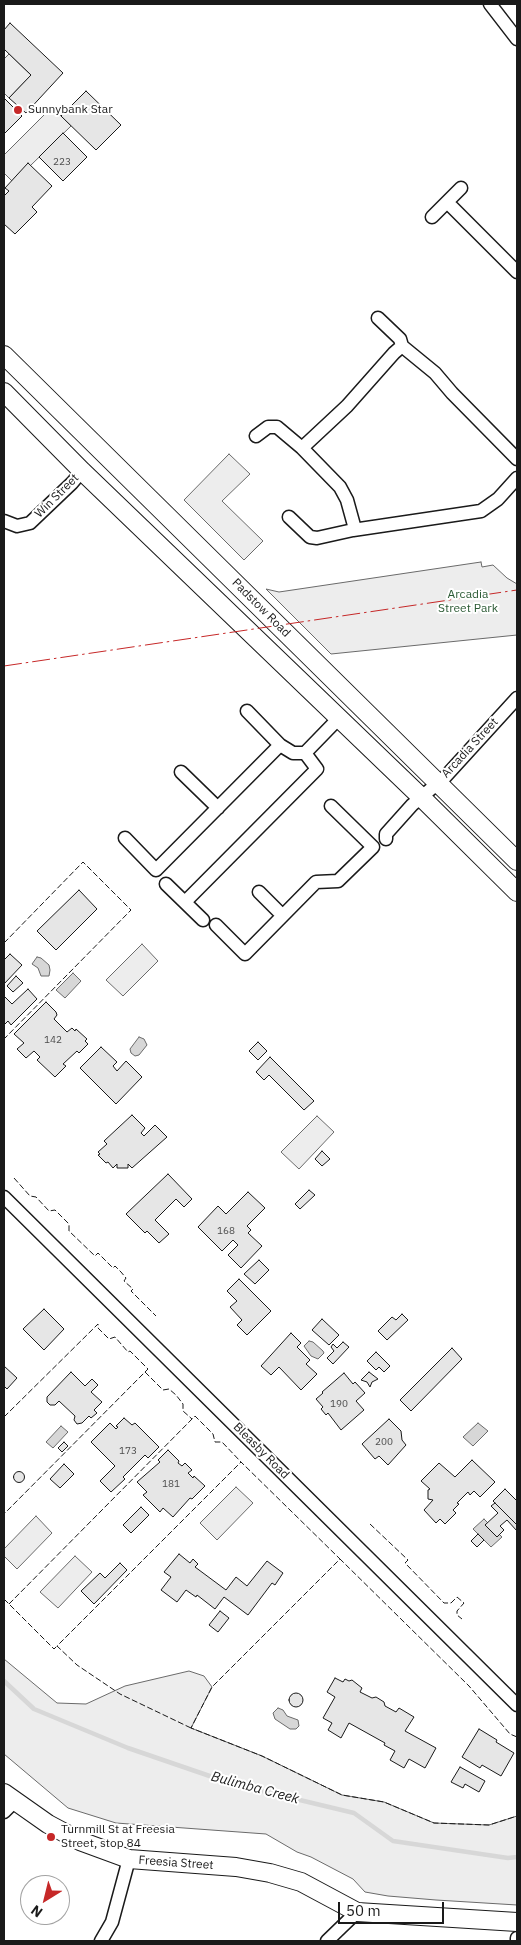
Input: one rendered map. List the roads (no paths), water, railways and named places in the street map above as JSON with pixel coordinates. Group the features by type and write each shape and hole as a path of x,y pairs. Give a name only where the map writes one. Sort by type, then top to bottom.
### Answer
{"main road":[{"name":"Padstow Road","path":"4,355 517,861"},
{"name":"Padstow Road","path":"4,392 82,471 420,796 517,892"},
{"name":"Freesia Street","path":"8,1802 80,1841 129,1860 236,1867 270,1873 301,1882 356,1912"},
{"path":"356,1912 517,1922"}],"street":[{"path":"490,4 517,39"},
{"path":"432,217 461,188"},
{"path":"447,202 517,272"},
{"path":"378,318 400,339 402,346 435,373 517,460"},
{"path":"302,448 347,406 402,346"},
{"path":"256,436 268,427 277,427 302,448 340,486 347,500 355,529"},
{"name":"Win Street","path":"4,522 17,526 30,523 82,471"},
{"path":"289,517 310,537 317,538 355,529 481,511 498,499 517,478"},
{"name":"Arcadia Street","path":"386,839 386,834 420,796 438,782 517,698"},
{"path":"247,711 280,745 293,754 305,753 339,718"},
{"path":"125,838 156,870 280,745"},
{"path":"185,902 317,769 305,753"},
{"path":"181,772 218,808"},
{"path":"216,925 245,954 316,882 338,881 372,847 331,806"},
{"path":"166,884 203,920"},
{"path":"259,892 282,915"},
{"name":"Bleasby Road","path":"4,1197 517,1705"},
{"path":"101,1941 112,1922 129,1860"},
{"path":"327,1941 356,1912"}],"waterway":[{"name":"Bulimba Creek","path":"4,1681 34,1709 128,1748 233,1784 354,1813 393,1841 508,1858 517,1857"}],"place":[{"name":"Sunnybank Star","path":"18,110"},
{"name":"Turnmill St at Freesia Street, stop 84","path":"51,1837"}],"park label":[{"name":"Arcadia Street Park","path":"468,602"}]}
